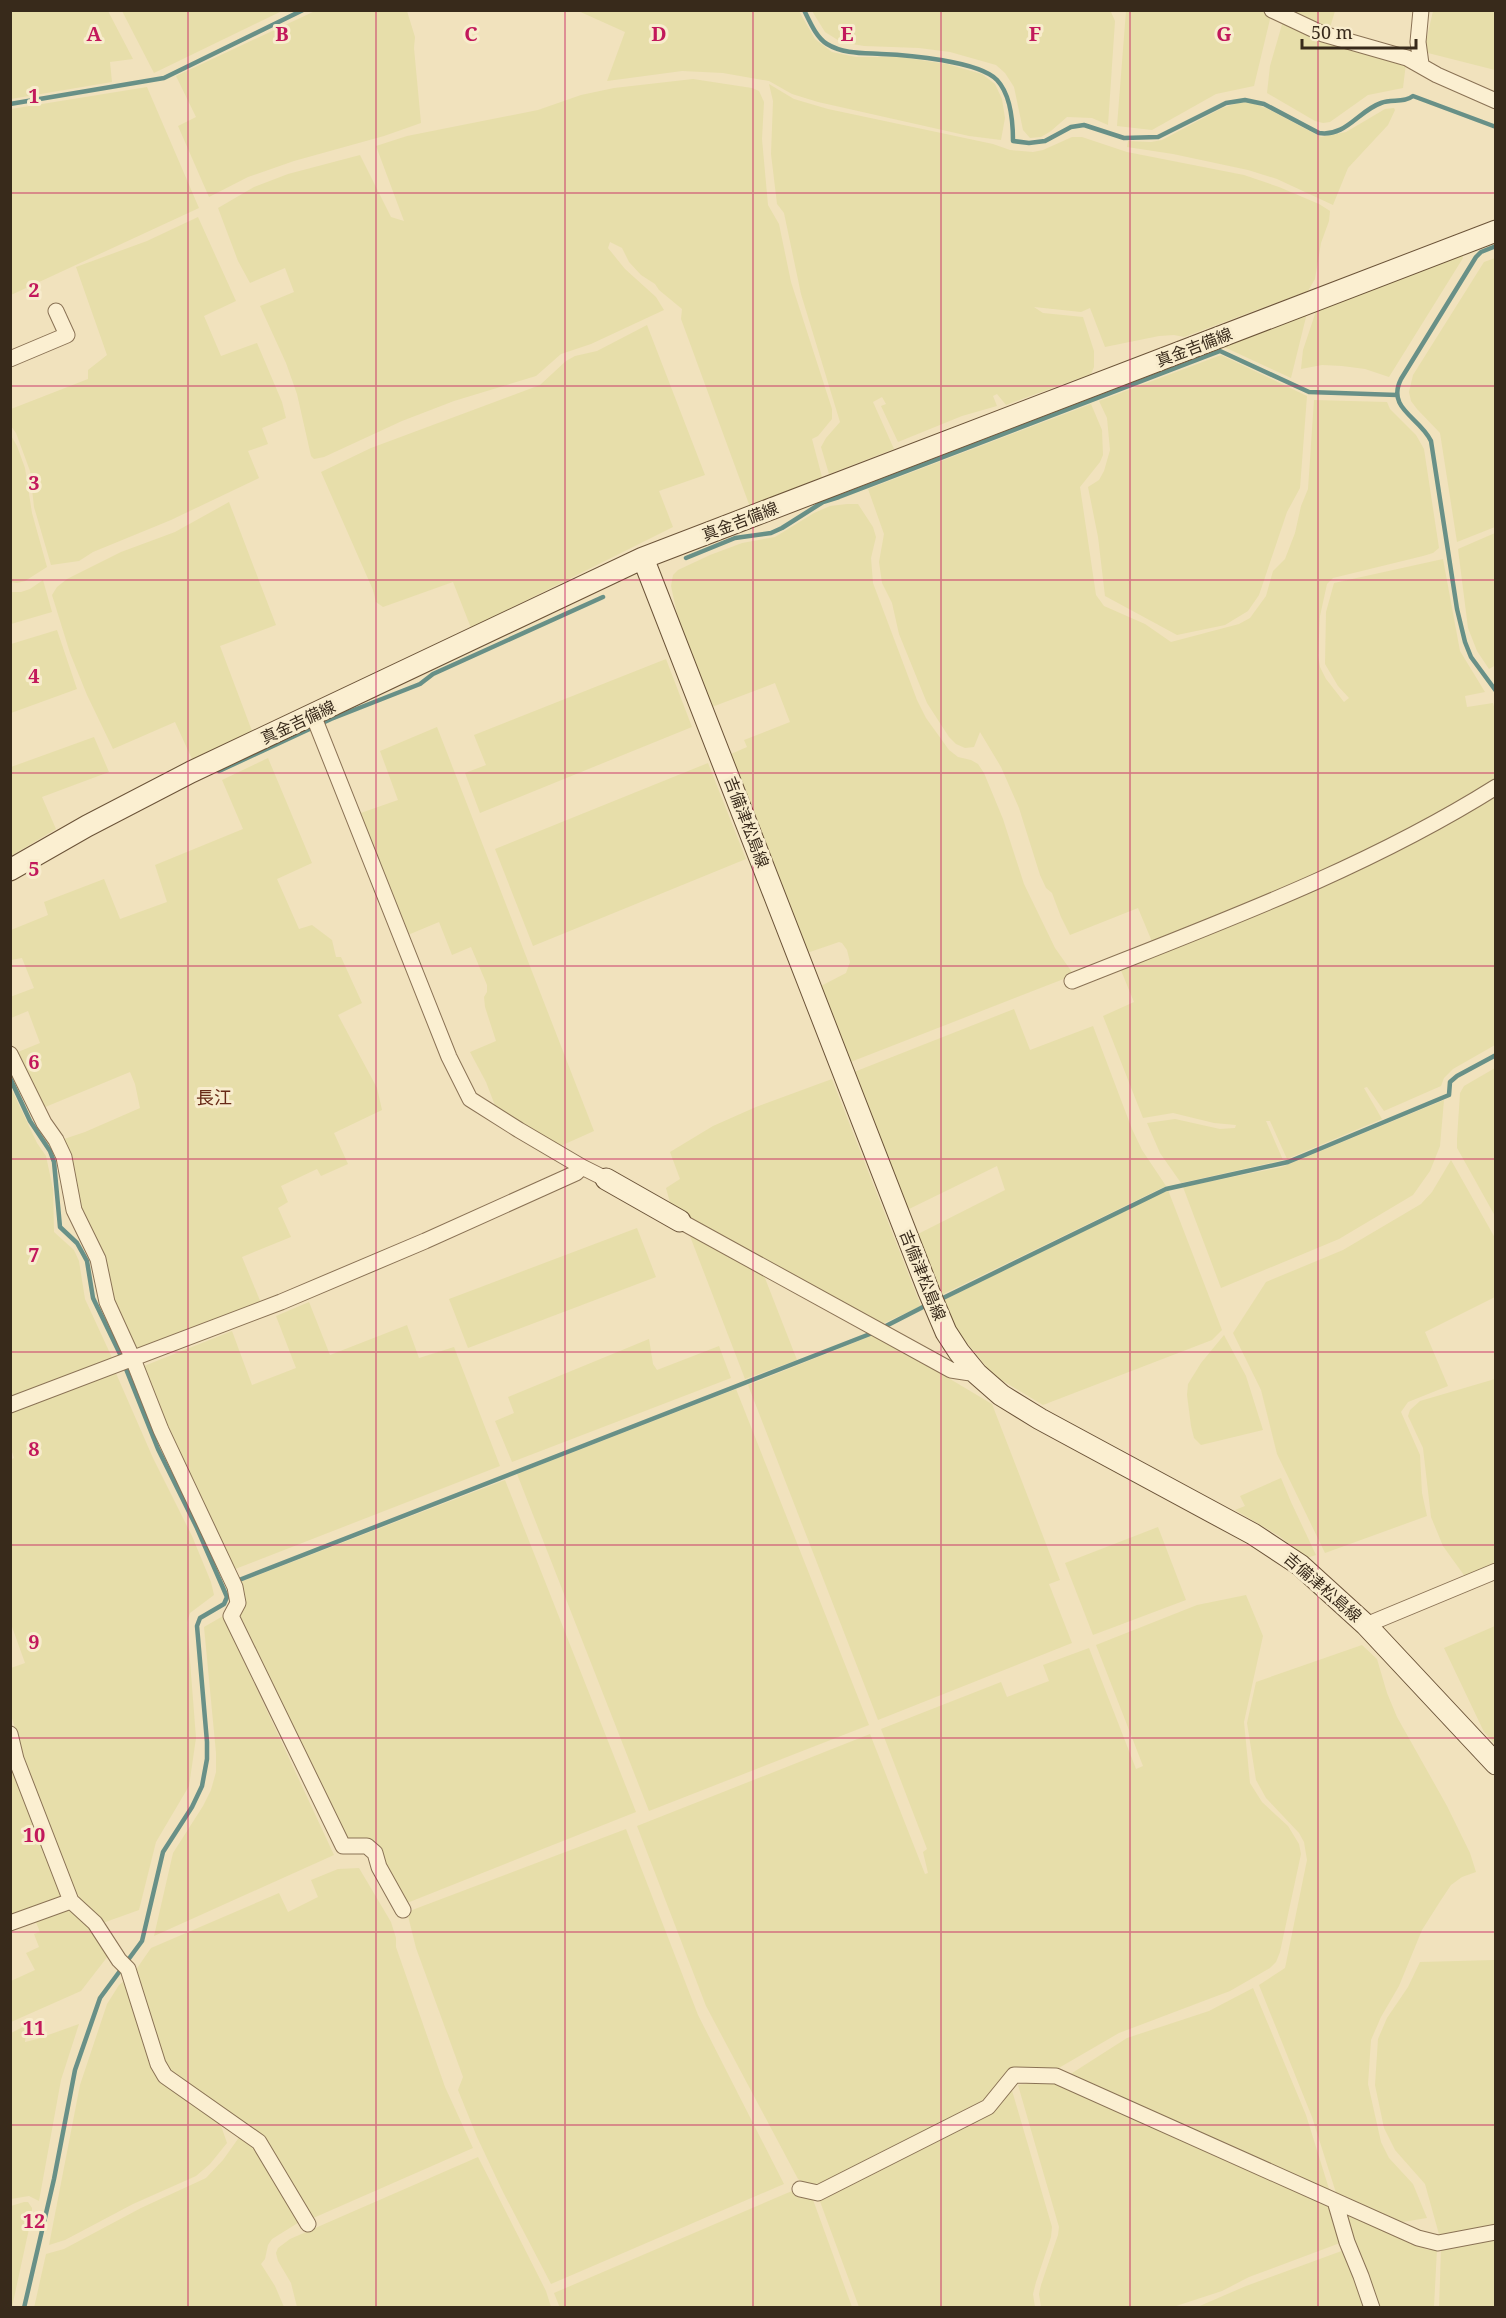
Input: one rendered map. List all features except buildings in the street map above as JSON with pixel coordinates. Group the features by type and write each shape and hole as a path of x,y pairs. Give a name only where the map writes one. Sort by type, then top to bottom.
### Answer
{"main road":[{"name":"真金吉備線","path":"10,870 87,826 191,772 643,558 1496,231"},
{"name":"吉備津松島線","path":"643,558 946,1332 977,1374 1001,1395 1040,1419 1278,1549 1317,1578 1366,1625 1496,1764"},
{"path":"606,1179 680,1221"}],"street":[{"path":"1272,10 1323,34 1407,58 1437,75 1496,101"},
{"path":"1421,10 1418,42 1421,64"},
{"path":"10,359 67,335 56,311"},
{"path":"313,715 448,1057 470,1098 582,1167 606,1179"},
{"path":"1072,981 1319,880 1448,818 1496,787"},
{"path":"10,1054 44,1124 56,1140 64,1157 74,1209 98,1258 107,1302 161,1430 235,1587 238,1603 231,1616 343,1846 367,1846 375,1853 379,1867 403,1910"},
{"path":"10,1405 281,1302 425,1241 576,1173 582,1167"},
{"path":"680,1221 951,1371 977,1374"},
{"path":"1366,1625 1496,1571"},
{"path":"10,1734 13,1760 71,1901 95,1923 120,1960 129,1969 158,2064 165,2076 259,2142 308,2224"},
{"path":"10,1923 71,1901"},
{"path":"800,2189 818,2193 988,2107 1014,2075 1056,2076 1418,2238 1438,2243 1496,2232"},
{"path":"1335,2201 1347,2242 1372,2307"}],"shaded area":[{"path":"11,10 108,11 133,59 110,62 112,82 11,99"},
{"path":"576,10 799,11 815,39 832,52 856,57 900,57 947,64 982,74 995,84 1002,99 1005,118 1001,140 969,136 818,102 792,94 769,81 723,73 682,71 607,81 625,32"},
{"path":"1103,10 1111,12 1115,21 1108,125 1092,118 1067,117 1041,137 1030,138 1023,130 1014,87 1005,73 996,65 950,52 919,48 864,46 841,42 825,32 812,11"},
{"path":"1263,10 1271,15 1254,86 1216,94 1152,130 1117,126 1126,11"},
{"path":"122,11 282,11 154,73"},
{"path":"315,11 407,11 415,37 421,123 248,177 209,197 178,126 196,117 176,76"},
{"path":"1278,11 1335,11 1329,31"},
{"path":"1433,11 1495,11 1495,70 1428,53 1425,46"},
{"path":"1283,21 1406,63 1403,88 1368,95 1330,122 1315,121 1267,93 1270,66"},
{"path":"693,79 752,88 759,91 764,102 762,139 768,205 779,224 791,282 832,409 832,419 818,436 812,439 822,477 750,507 681,319 682,309 655,284 641,275 629,262 622,248 610,242 608,248 625,269 656,297 664,310 591,344 561,354 536,376 454,401 402,421 324,457 314,459 311,456 297,394 286,363 260,306 294,292 285,268 250,283 238,261 218,208 254,187 288,174 360,155 391,217 404,221 376,146 407,136 538,110 581,95 614,88"},
{"path":"769,84 794,99 828,109 993,144 1010,150 1033,152 1072,137 1082,137 1127,152 1244,175 1279,187 1330,211 1321,243 1315,279 1308,291 1184,337 1159,336 1105,347 1090,308 1081,312 1034,307 1043,313 1083,317 1094,351 1094,367 1091,374 1006,405 997,394 993,396 997,406 962,416 898,442 881,406 886,404 882,397 873,402 894,449 829,474 821,447 840,422 801,294 784,213 777,204 771,154 773,101"},
{"path":"147,87 199,208 11,295 11,109"},
{"path":"1249,102 1266,108 1321,137 1346,132 1385,109 1394,108 1395,110 1388,125 1348,168 1333,205 1277,179 1248,170 1127,147 1128,141 1162,140 1222,108"},
{"path":"198,217 236,301 204,316 221,356 257,343 282,402 286,418 262,428 268,444 248,451 259,478 171,520 93,552 79,561 51,565 34,507 30,471 16,433 11,426 11,409 88,379 88,370 107,355 76,267 147,241"},
{"path":"1462,254 1463,258 1389,377 1365,369 1342,366 1322,365 1301,369 1303,350 1316,311"},
{"path":"1495,258 1495,527 1457,542 1440,433 1417,409 1411,401 1409,392 1413,375 1484,262"},
{"path":"1307,313 1291,378 1222,346"},
{"path":"647,325 705,475 659,491 673,527 471,628 453,582 383,607 376,602 373,590 321,472 371,448 540,385 566,361 575,356 597,351"},
{"path":"1221,355 1307,396 1300,488 1287,512 1259,595 1248,611 1225,625 1177,635 1105,596 1098,537 1088,487 1099,480 1110,450 1107,418 1099,401"},
{"path":"1314,400 1387,402 1390,409 1416,435 1424,449 1439,548 1423,556 1333,578 1327,584 1320,616 1318,656 1320,667 1326,679 1344,702 1349,698 1338,686 1325,664 1326,612 1334,583 1443,559 1460,651 1485,692 1465,696 1467,707 1493,703 1495,710 1495,780 1443,815 1346,861 1153,944 1138,908 1070,935 1052,893 1046,888 1040,875 1019,808 1001,767 980,732 974,747 965,748 956,744 927,703 899,634 892,603 882,583 879,562 884,534 868,489 1091,404 1102,430 1103,455 1080,487 1096,595 1104,606 1145,624 1171,642 1239,624 1250,618 1266,596 1273,571 1285,559 1308,489"},
{"path":"10,434 25,468 32,513 47,567 25,581 17,583 10,582"},
{"path":"229,502 276,625 220,646 252,731 192,759 175,722 113,749 70,653 52,595 57,587 67,579 121,552 175,532"},
{"path":"858,504 873,527 876,537 871,558 873,583 917,700 926,718 949,750 958,757 978,764 984,773 1003,819 1024,884 1055,948 1074,975 848,1063 819,987 846,973 850,962 847,950 839,942 807,953 731,754 747,747 744,740 790,722 775,683 712,707 679,623 671,586 673,575 678,570 710,555 742,543 775,537 814,513 830,506"},
{"path":"1495,533 1496,665 1489,669 1477,651 1468,628 1458,549"},
{"path":"43,580 52,612 11,624 11,592 30,589"},
{"path":"57,630 77,689 11,713 11,644"},
{"path":"666,659 692,727 480,813 465,773 486,765 474,735"},
{"path":"437,727 594,1131 556,1148 499,1116 486,1082 470,1052 496,1041 485,1007 484,997 487,985 471,947 452,955 439,922 403,937 355,815 398,800 380,751"},
{"path":"94,737 109,772 42,797 56,829 11,856 11,767"},
{"path":"268,758 312,863 277,879 299,929 312,925 332,940 336,957 341,957 362,1003 338,1015 377,1088 382,1110 334,1133 348,1164 321,1176 317,1169 281,1186 288,1202 278,1208 291,1237 242,1257 261,1303 136,1352 77,1209 58,1141 140,1108 135,1084 130,1072 38,1110 13,1054 40,1043 28,1011 11,1018 10,997 34,988 22,958 11,960 11,930 48,915 44,902 104,879 120,919 167,902 155,865 243,829 222,780"},
{"path":"708,763 746,859 533,946 495,849"},
{"path":"1495,794 1495,1045 1453,1069 1444,1078 1441,1086 1384,1111 1367,1087 1364,1088 1382,1119 1287,1159 1270,1121 1266,1121 1283,1160 1181,1183 1160,1153 1147,1123 1175,1119 1220,1129 1235,1128 1236,1125 1214,1123 1173,1113 1143,1118 1103,1016 1134,1002 1120,968"},
{"path":"1014,1009 1030,1050 1093,1026 1132,1129 1142,1150 1166,1186 939,1296 916,1235 1005,1190 997,1166 907,1210 854,1072"},
{"path":"1495,1068 1495,1216 1457,1148 1457,1139 1460,1093 1464,1086"},
{"path":"832,1079 921,1306 880,1325 672,1210 666,1188 680,1179 670,1152 713,1126 756,1107"},
{"path":"10,1086 37,1143 46,1156 53,1189 54,1232 74,1250 79,1261 85,1299 114,1362 10,1401"},
{"path":"1444,1100 1440,1146 1430,1171 1413,1195 1339,1239 1221,1288 1183,1187 1282,1167"},
{"path":"1451,1160 1495,1238 1495,1297 1425,1332 1448,1386 1408,1402 1401,1412 1420,1455 1422,1493 1427,1516 1325,1553 1277,1454 1261,1390 1233,1333 1266,1282 1343,1250 1421,1204 1432,1192"},
{"path":"1168,1190 1222,1330 1212,1340 1043,1405 993,1375 959,1333 942,1301"},
{"path":"637,1228 656,1277 468,1348 449,1299"},
{"path":"688,1231 763,1273 797,1360 745,1379"},
{"path":"309,1302 330,1355 407,1325 419,1358 454,1347 500,1466 230,1571 139,1368 232,1331 252,1385 296,1368 276,1316"},
{"path":"876,1334 942,1371 940,1373 992,1404 1060,1580 1049,1584 1072,1643 878,1720 748,1385"},
{"path":"1224,1335 1246,1376 1263,1430 1201,1445 1194,1438 1191,1426 1188,1384 1201,1363"},
{"path":"649,1339 653,1364 657,1370 719,1346 731,1378 512,1462 495,1421 514,1413 508,1397"},
{"path":"115,1371 153,1458 192,1536 214,1595 190,1613 187,1622 196,1738 189,1786 156,1842 139,1910 100,1924 76,1899 21,1757 11,1715 11,1668 25,1663 11,1624 10,1460 14,1458 11,1449 11,1411"},
{"path":"1495,1379 1495,1566 1466,1578 1443,1546 1431,1517 1423,1448 1408,1416 1410,1410 1420,1401"},
{"path":"736,1389 869,1725 649,1811 517,1474"},
{"path":"1281,1478 1316,1555 1307,1558 1279,1536 1235,1510 1245,1506 1240,1496"},
{"path":"505,1480 636,1812 402,1905 378,1850 345,1843 235,1625 235,1584"},
{"path":"1158,1527 1186,1600 1093,1635 1065,1563"},
{"path":"1246,1595 1263,1636 1244,1722 1250,1783 1262,1802 1288,1826 1299,1844 1301,1854 1276,1962 1270,1968 1230,1991 1119,2033 1057,2069 1013,2071 986,2100 823,2183 809,2185 798,2179 706,2006 637,1826 870,1734 925,1874 928,1873 923,1852 927,1849 881,1729 1001,1682 1007,1697 1049,1681 1043,1665 1089,1648 1136,1769 1143,1766 1096,1645 1197,1605"},
{"path":"223,1616 334,1855 154,1936 173,1853 203,1806 216,1772 204,1627"},
{"path":"1495,1626 1495,1744 1484,1732 1444,1648"},
{"path":"1362,1645 1377,1659 1397,1717 1447,1806 1470,1853 1476,1872 1462,1877 1451,1885 1422,1930 1399,1986 1371,2040 1368,2084 1381,2142 1389,2158 1413,2184 1427,2218 1397,2223 1337,2196 1312,2117 1259,1985 1285,1968 1307,1860 1304,1842 1299,1833 1266,1798 1256,1780 1247,1723 1256,1682"},
{"path":"14,1764 64,1901 10,1920 10,1766"},
{"path":"626,1829 698,2015 784,2184 551,2284 503,2192 458,2090 463,2077 416,1948 407,1912"},
{"path":"359,1868 391,1922 396,1947 445,2087 473,2148 311,2219 267,2149 165,2072 133,1974 151,1948 279,1893 288,1912 318,1897 311,1880 338,1869"},
{"path":"72,1909 90,1927 108,1956 81,1991 11,2022 11,1981 35,1970 26,1953 39,1947 34,1934 40,1932 35,1920 58,1911"},
{"path":"1495,1960 1495,2226 1440,2238 1425,2184 1395,2150 1384,2128 1375,2085 1378,2039 1387,2018 1408,1987 1420,1962"},
{"path":"128,1978 155,2061 218,2117 227,2143 210,2164 196,2176 133,2204 65,2240 49,2245 80,2085 107,2004 119,1985"},
{"path":"1253,1988 1306,2115 1330,2192 1069,2075 1127,2038 1209,2011"},
{"path":"79,2024 61,2080 39,2201 29,2196 11,2199 11,2033 27,2025 25,2042"},
{"path":"1049,2080 1334,2207 1340,2243 1249,2277 1222,2291 1173,2307 1041,2307 1039,2294 1041,2285 1059,2227 1018,2085"},
{"path":"1011,2087 1052,2227 1033,2294 1035,2307 859,2307 818,2196 858,2182"},
{"path":"248,2135 301,2221 272,2239 261,2264 275,2286 284,2307 34,2308 46,2254 64,2249 141,2208 206,2178 223,2160 240,2136"},
{"path":"478,2157 546,2291 551,2307 297,2307 291,2283 278,2261 276,2253 278,2248 290,2239"},
{"path":"792,2191 812,2197 852,2307 560,2308 554,2293"},
{"path":"28,2202 32,2208 32,2215 11,2307 11,2206"},
{"path":"1343,2211 1428,2250 1437,2249 1434,2307 1374,2307"},
{"path":"1495,2237 1495,2307 1439,2308 1441,2249"},
{"path":"1347,2249 1368,2308 1195,2308 1246,2286"}],"waterway":[{"path":"10,104 164,78 303,10"},
{"path":"804,10 820,37 827,44 840,50 942,60 988,73 1002,86 1008,101 1012,117 1013,141 1029,143 1045,141 1071,127 1084,125 1124,138 1158,137 1226,103 1245,100 1264,104 1319,133 1337,131 1381,103 1413,96 1496,127"},
{"path":"1496,246 1481,252 1476,257 1401,379 1398,389 1401,405 1431,441 1457,609 1465,642 1471,657 1496,691"},
{"path":"686,558 735,538 771,533 823,502 1220,351 1309,392 1397,395"},
{"path":"219,771 331,719 420,684 433,674 603,597"},
{"path":"941,1299 1166,1189 1288,1162 1449,1095 1450,1082 1457,1076 1496,1055"},
{"path":"10,1078 30,1121 50,1151 54,1162 60,1227 77,1243 87,1261 93,1298 120,1354 158,1449 197,1528 227,1597 224,1604 200,1618 197,1626 207,1742 207,1759 202,1786 192,1807 163,1852 142,1941 100,1998 75,2070 54,2179 24,2308"},
{"path":"882,1328 923,1307"},
{"path":"234,1582 875,1332"}],"district":[{"name":"長江","path":"214,1098"}]}
